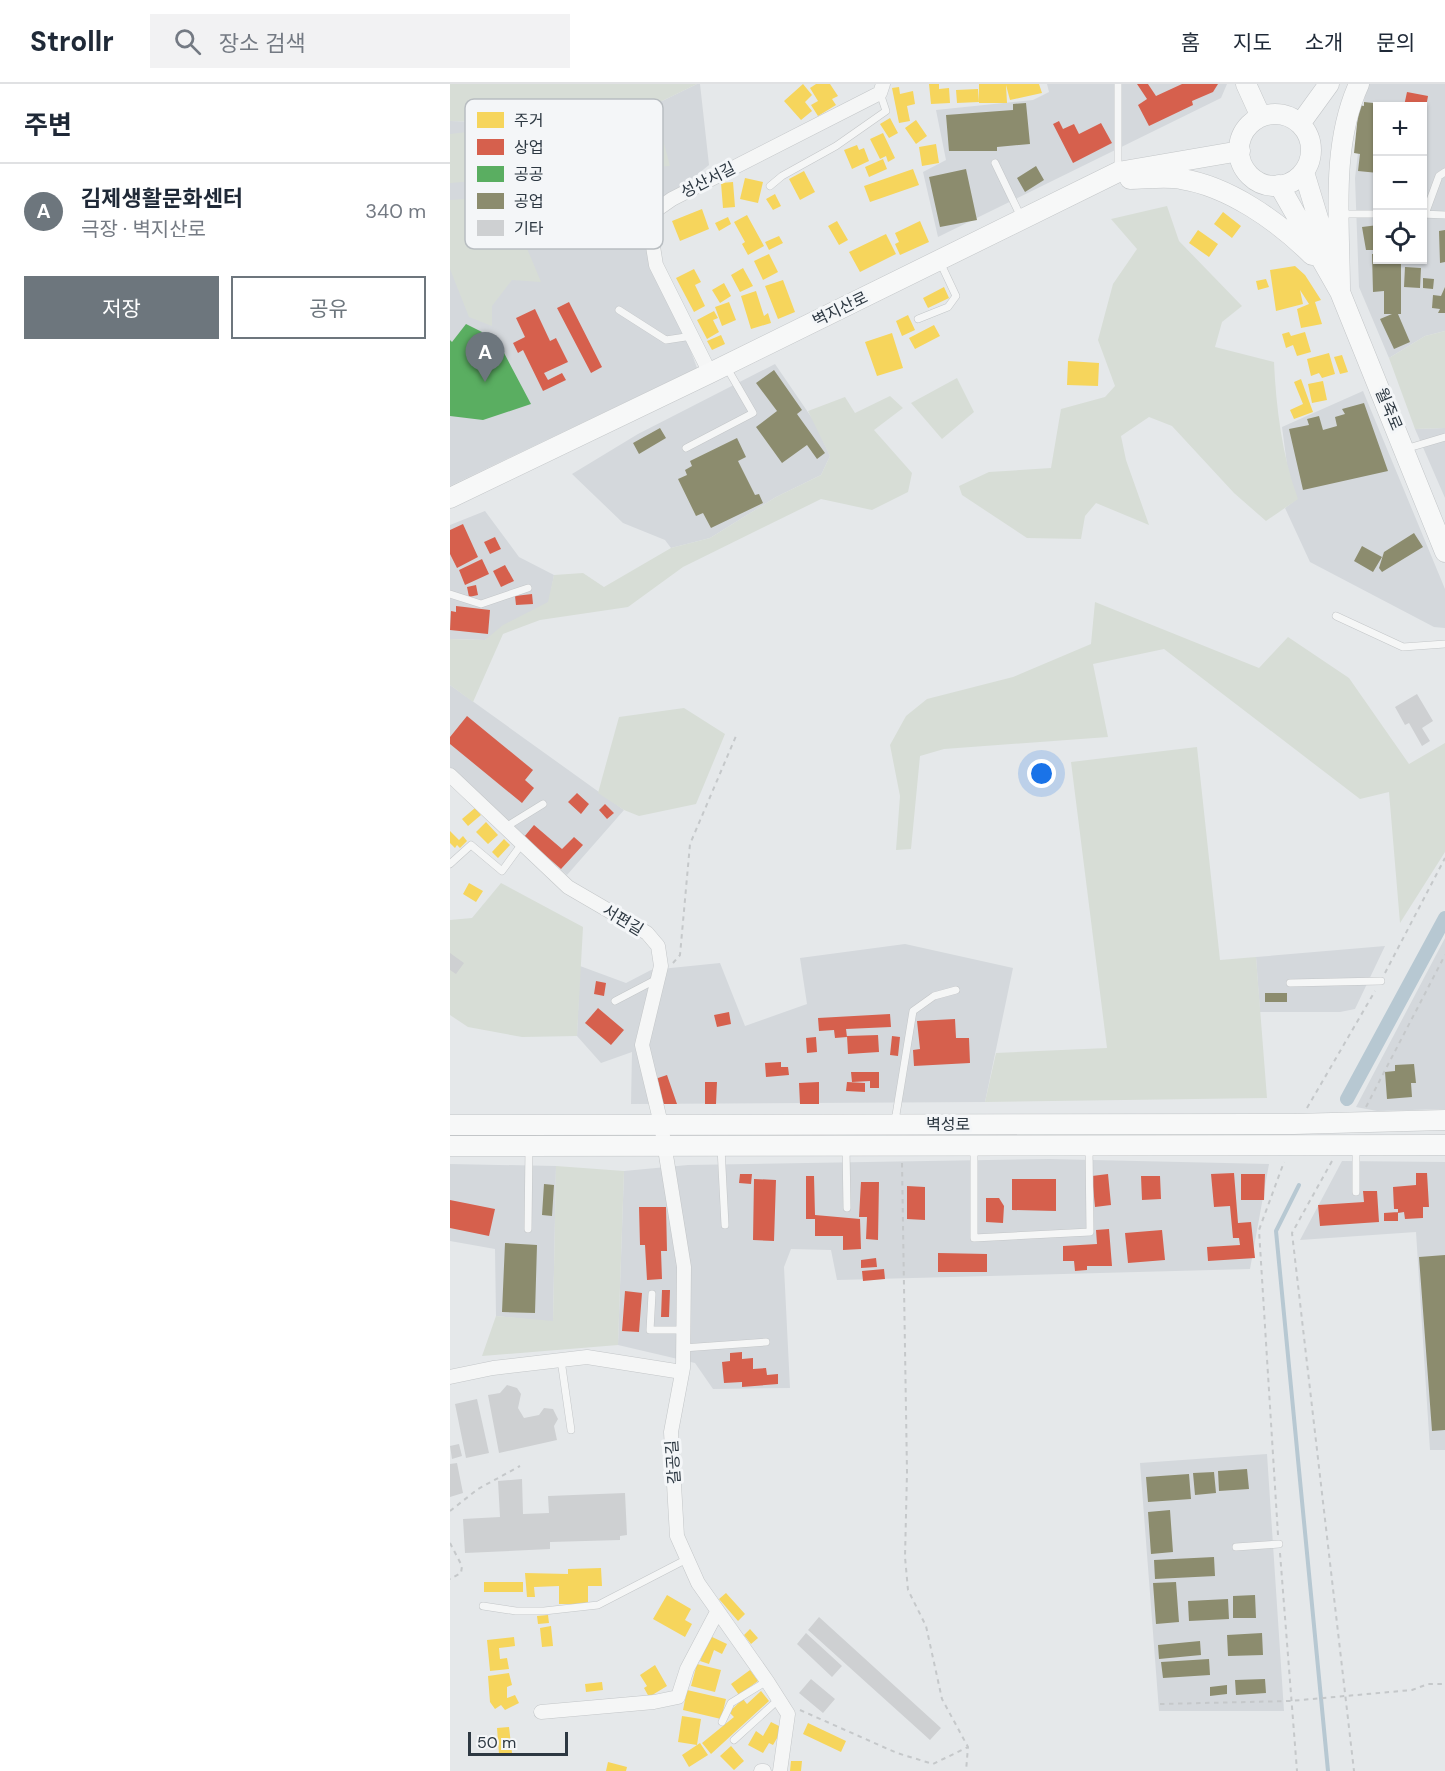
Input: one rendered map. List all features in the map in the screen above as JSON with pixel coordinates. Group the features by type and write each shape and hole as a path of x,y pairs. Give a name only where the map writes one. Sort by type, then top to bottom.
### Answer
{"street":[{"path":"1246,84 1261,117"},
{"path":"1300,124 1329,84"},
{"path":"1340,292 1342,149 1359,84"},
{"name":"성산서길","path":"663,205 882,89"},
{"path":"1284,115 1300,124 1309,138 1311,150 1304,172 1295,180 1279,185 1260,182 1250,176 1243,166 1240,151 1244,132 1261,117 1284,115"},
{"name":"벽지산로","path":"450,498 718,370 1109,176 1240,151"},
{"path":"1304,172 1340,292"},
{"path":"1109,176 1179,178 1228,192 1300,243 1326,269"},
{"path":"1279,185 1326,269"},
{"name":"성산서길","path":"653,249 656,265 692,336 718,370"},
{"name":"월죽로","path":"1326,269 1340,292 1445,552"},
{"name":"서편길","path":"450,775 521,845 568,887 647,933 658,946 662,966 642,1045 661,1124"},
{"name":"벽성로","path":"450,1125 1294,1124 1445,1120"},
{"name":"갈공길","path":"661,1124 684,1267 682,1372 671,1432 677,1536 698,1583 788,1714 780,1771"},
{"name":"벽성로","path":"450,1146 1445,1145"},
{"path":"450,1377 493,1368 587,1357 682,1372"},
{"path":"541,1712 654,1702 678,1697 687,1670 717,1611"}],"lane":[{"path":"1109,176 1118,84"},
{"path":"770,186 782,176 836,146 886,111 882,89"},
{"path":"995,163 1022,219"},
{"path":"1426,210 1439,176 1445,172"},
{"path":"1341,214 1373,214"},
{"path":"1427,214 1445,215"},
{"path":"918,320 948,306 956,296 939,260"},
{"path":"620,310 666,340 692,336"},
{"path":"686,448 753,413 718,370"},
{"path":"1405,449 1445,437"},
{"path":"450,594 481,604 528,588"},
{"path":"1336,616 1403,647 1445,644"},
{"path":"504,828 543,804"},
{"path":"450,864 471,845 502,871 521,845"},
{"path":"615,1001 659,978"},
{"path":"1290,983 1381,981"},
{"path":"894,1124 913,1011 934,996 956,990"},
{"path":"721,1145 725,1225"},
{"path":"846,1145 847,1208"},
{"path":"974,1145 974,1238 1090,1232 1089,1146"},
{"path":"1350,1145 1356,1192"},
{"path":"528,1229 530,1146"},
{"path":"652,1294 650,1330 683,1330"},
{"path":"683,1348 766,1342"},
{"path":"561,1360 571,1430"},
{"path":"1236,1547 1279,1544"},
{"path":"483,1606 525,1611 576,1609 598,1605 687,1559"},
{"path":"722,1722 731,1703 767,1681"},
{"path":"734,1740 779,1699"}],"path":[{"path":"659,978 680,955 690,844 736,736"},
{"path":"1358,1121 1445,955"},
{"path":"902,1145 907,1460 905,1557 908,1590 926,1626 942,1699 968,1747 966,1771"},
{"path":"1350,1145 1325,1171 1292,1233 1354,1771"},
{"path":"1290,1146 1259,1230 1290,1701 1297,1771"},
{"path":"450,1511 478,1489 520,1466"},
{"path":"450,1543 462,1566 461,1573 450,1579"},
{"path":"1160,1704 1290,1701 1413,1690 1428,1684 1445,1684"},
{"path":"779,1699 826,1723 897,1753 933,1764 968,1747"}],"shaded area":[{"path":"450,84 697,84 663,101 465,99 465,121 450,121"},
{"path":"700,84 709,165 663,203 663,101"},
{"path":"1047,84 1227,84 1221,98 938,237 923,172 946,160 936,110 1033,100 1049,92"},
{"path":"1369,84 1445,84 1445,331 1425,336 1389,358 1359,287 1355,178 1365,93"},
{"path":"450,121 465,121 465,249 654,249 697,368 450,486"},
{"path":"465,132 465,182 450,183 450,134"},
{"path":"663,140 670,166 663,167"},
{"path":"465,199 465,249 527,249 541,282 512,280 492,306 492,326 469,317 450,269 450,200"},
{"path":"1167,206 1179,241 1242,306 1222,322 1215,347 1274,362 1281,431 1292,483 1298,499 1266,521 1234,493 1172,426 1149,417 1121,436 1126,460 1149,525 1096,503 1085,516 1081,539 1027,538 962,495 959,486 989,472 1051,468 1061,409 1105,397 1115,386 1098,340 1113,284 1137,249 1111,219"},
{"path":"1445,331 1445,428 1415,429 1389,358 1425,336"},
{"path":"775,364 814,421 830,456 821,475 776,497 710,538 671,548 665,540 623,523 572,474 638,434"},
{"path":"957,378 974,412 942,439 911,403"},
{"path":"1363,391 1445,589 1445,628 1434,627 1310,562 1285,508 1297,499 1288,472 1282,427"},
{"path":"890,396 903,408 874,430 912,473 908,492 872,510 821,499 683,567 628,607 540,620 503,634 473,702 450,685 450,639 485,640 503,625 548,602 554,575 583,573 604,587 671,548 710,538 776,497 821,475 830,456 808,411 845,397 855,413"},
{"path":"1445,428 1445,498 1415,429"},
{"path":"485,511 519,557 554,575 549,602 485,640 450,639 450,525"},
{"path":"1095,602 1259,668 1288,637 1349,678 1409,764 1445,743 1445,852 1400,923 1389,792 1360,799 1164,649 1093,664 1108,737 944,749 920,756 911,849 896,850 900,796 890,745 906,716 927,699 1013,677 1091,644"},
{"path":"450,685 624,810 567,875 501,817 450,767"},
{"path":"684,708 725,734 696,804 639,816 624,810 598,793 619,717"},
{"path":"1197,747 1220,960 1256,957 1267,1098 985,1102 996,1053 1107,1048 1071,762"},
{"path":"501,883 583,927 577,1036 522,1037 468,1027 450,1015 450,920 472,918"},
{"path":"1445,938 1445,1109 1377,1111 1356,1107"},
{"path":"905,944 1013,968 985,1102 631,1104 632,1052 601,1063 577,1036 580,966 626,983 651,970 720,963 745,1026 807,1004 800,958"},
{"path":"1385,946 1355,1009 1340,1012 1260,1012 1256,957"},
{"path":"1049,1159 1269,1164 1250,1269 837,1280 831,1250 791,1249 784,1267 790,1388 713,1389 695,1363 618,1345 624,1171 688,1165"},
{"path":"1342,1161 1445,1162 1445,1450 1430,1450 1416,1232 1300,1240"},
{"path":"450,1164 556,1166 553,1322 496,1316 495,1249 450,1241"},
{"path":"556,1166 624,1171 618,1345 482,1356 496,1316 553,1321"},
{"path":"1267,1454 1284,1711 1159,1711 1140,1463"}],"building: 주거":[{"path":"803,84 812,95 805,102 812,111 801,120 784,101"},
{"path":"816,84 830,84 838,96 832,99 836,105 818,116 811,105 818,101 810,88"},
{"path":"929,84 939,84 939,89 949,88 950,103 931,104"},
{"path":"979,84 1039,84 1042,93 1010,100 1006,85 1007,103 979,103"},
{"path":"899,87 900,94 913,91 915,104 907,106 910,121 899,123 892,88"},
{"path":"978,89 979,102 957,103 956,90"},
{"path":"890,118 898,133 889,138 880,124"},
{"path":"916,120 927,136 916,144 905,128"},
{"path":"883,133 895,158 888,162 886,156 880,159 870,139"},
{"path":"936,144 939,163 922,166 919,147"},
{"path":"857,145 859,150 864,148 869,161 852,169 844,150"},
{"path":"883,159 887,169 869,177 865,167"},
{"path":"913,169 919,185 870,202 864,186"},
{"path":"804,171 815,192 800,200 789,179"},
{"path":"745,178 763,182 758,203 740,199"},
{"path":"733,182 735,207 723,208 721,183"},
{"path":"775,194 781,206 773,210 766,199"},
{"path":"702,209 709,229 680,241 672,221"},
{"path":"1223,212 1241,226 1232,238 1214,224"},
{"path":"747,215 764,246 748,255 742,244 745,242 734,222"},
{"path":"728,217 731,224 719,231 715,223"},
{"path":"837,221 848,240 839,245 828,226"},
{"path":"920,221 929,242 900,255 895,244 899,242 895,233"},
{"path":"1198,230 1218,244 1209,257 1189,243"},
{"path":"886,234 896,254 860,272 849,252"},
{"path":"779,236 783,243 769,250 765,242"},
{"path":"769,254 778,272 763,280 754,261"},
{"path":"1295,266 1305,275 1321,300 1315,302 1322,324 1301,328 1297,309 1309,304 1300,290 1303,304 1276,311 1270,270"},
{"path":"743,268 753,286 740,292 731,275"},
{"path":"694,269 701,282 695,285 705,306 694,312 676,278"},
{"path":"1266,279 1269,287 1258,290 1256,281"},
{"path":"783,280 795,312 778,319 765,286"},
{"path":"724,283 731,296 720,303 712,290"},
{"path":"944,287 949,298 928,308 923,298"},
{"path":"756,291 764,316 768,313 771,323 751,329 741,296"},
{"path":"729,302 736,320 722,326 715,307"},
{"path":"714,311 718,318 713,320 719,332 707,339 697,320"},
{"path":"908,315 915,330 902,336 896,321"},
{"path":"934,325 940,336 915,349 909,338"},
{"path":"1289,332 1291,336 1305,332 1311,352 1297,356 1293,345 1286,348 1282,334"},
{"path":"892,333 903,368 877,376 865,342"},
{"path":"721,335 725,344 712,350 707,341"},
{"path":"1329,353 1335,374 1322,378 1319,373 1311,376 1307,359"},
{"path":"1342,355 1348,372 1340,374 1334,357"},
{"path":"1068,361 1099,363 1098,386 1067,385"},
{"path":"1301,379 1313,412 1294,419 1290,410 1303,404 1294,382"},
{"path":"1323,381 1327,400 1312,403 1308,384"},
{"path":"475,808 481,815 468,826 462,819"},
{"path":"486,822 498,835 488,844 476,832"},
{"path":"450,831 459,840 463,836 467,841 460,848 457,845 455,848 450,843"},
{"path":"504,839 510,845 498,858 492,852"},
{"path":"469,883 483,891 476,902 463,894"},
{"path":"601,1568 602,1586 588,1586 588,1604 559,1604 559,1586 534,1587 535,1597 527,1597 525,1573 568,1574 568,1569"},
{"path":"484,1582 523,1582 523,1592 484,1592"},
{"path":"726,1593 745,1614 738,1621 719,1599"},
{"path":"667,1595 691,1609 685,1620 692,1624 685,1637 653,1619"},
{"path":"548,1615 549,1623 538,1624 537,1616"},
{"path":"551,1626 553,1646 542,1647 540,1628"},
{"path":"750,1629 758,1638 751,1644 744,1635"},
{"path":"710,1636 727,1644 722,1654 714,1650 709,1664 700,1661"},
{"path":"514,1637 515,1646 499,1648 500,1659 507,1658 509,1669 490,1671 487,1640"},
{"path":"697,1664 721,1670 715,1692 691,1686"},
{"path":"655,1665 667,1686 649,1697 644,1688 647,1686 640,1675"},
{"path":"750,1670 758,1681 739,1695 731,1684"},
{"path":"509,1673 512,1685 507,1687 507,1698 515,1695 519,1703 505,1710 501,1705 495,1709 490,1702 488,1676"},
{"path":"602,1682 603,1690 586,1692 585,1684"},
{"path":"687,1690 726,1699 721,1719 683,1710"},
{"path":"761,1691 769,1701 711,1754 702,1743 734,1717 729,1712 743,1699 747,1704"},
{"path":"682,1716 701,1719 697,1745 678,1742"},
{"path":"771,1722 783,1728 773,1745 769,1743 763,1753 748,1745 756,1731 763,1736"},
{"path":"808,1723 846,1741 841,1752 803,1734"},
{"path":"509,1727 512,1753 499,1754 497,1728"},
{"path":"700,1743 708,1755 689,1767 682,1755"},
{"path":"731,1746 744,1761 734,1770 720,1756"},
{"path":"791,1761 802,1761 801,1771 790,1771"},
{"path":"608,1762 627,1767 626,1771 606,1771"}],"building: 상업":[{"path":"1137,84 1148,84 1156,96 1182,84 1218,84 1213,92 1192,101 1193,105 1149,126 1138,105 1147,99"},
{"path":"1407,92 1428,96 1427,102 1405,102"},
{"path":"1059,121 1063,129 1074,124 1079,134 1101,123 1112,143 1073,163 1053,124"},
{"path":"569,302 602,367 591,373 557,308"},
{"path":"535,309 550,341 556,338 568,362 544,373 548,380 562,373 566,380 543,391 523,350 518,353 513,343 525,337 516,318"},
{"path":"463,524 478,557 457,568 450,554 450,530"},
{"path":"495,537 501,549 490,554 484,542"},
{"path":"482,559 489,574 465,585 459,570"},
{"path":"505,565 514,581 501,587 493,571"},
{"path":"476,585 478,595 469,597 467,587"},
{"path":"532,594 533,604 516,605 515,596"},
{"path":"456,606 490,610 488,634 450,630 451,611 456,612"},
{"path":"467,716 533,770 525,780 534,788 522,803 450,744 450,737"},
{"path":"577,793 589,804 581,814 568,802"},
{"path":"605,804 614,813 607,819 599,810"},
{"path":"534,825 562,849 574,837 583,845 561,869 524,837"},
{"path":"596,981 606,983 604,996 594,994"},
{"path":"598,1008 624,1030 611,1045 585,1023"},
{"path":"729,1012 731,1024 717,1027 714,1015"},
{"path":"890,1014 891,1027 846,1029 847,1037 835,1038 834,1030 819,1031 818,1018"},
{"path":"955,1019 956,1038 969,1038 970,1063 914,1066 913,1050 920,1049 917,1021"},
{"path":"878,1035 879,1052 848,1054 847,1036"},
{"path":"892,1036 900,1037 898,1056 890,1055"},
{"path":"816,1037 817,1052 807,1053 806,1038"},
{"path":"781,1062 781,1067 788,1067 789,1075 766,1077 765,1063"},
{"path":"851,1072 879,1072 879,1088 870,1088 870,1081 852,1082"},
{"path":"667,1075 677,1104 663,1104 655,1079"},
{"path":"705,1082 717,1082 716,1104 705,1104"},
{"path":"819,1082 819,1104 800,1104 799,1083"},
{"path":"847,1082 865,1083 865,1092 846,1091"},
{"path":"1234,1173 1238,1223 1251,1222 1255,1258 1208,1261 1207,1247 1240,1245 1239,1238 1233,1238 1230,1206 1214,1207 1211,1174"},
{"path":"1416,1173 1427,1173 1429,1207 1423,1207 1423,1218 1405,1219 1404,1212 1398,1213 1398,1209 1394,1209 1393,1187 1416,1185"},
{"path":"740,1174 752,1174 751,1184 739,1183"},
{"path":"1108,1174 1111,1205 1095,1207 1092,1176"},
{"path":"1241,1174 1265,1174 1264,1200 1241,1200"},
{"path":"806,1176 814,1176 815,1215 860,1219 861,1249 843,1250 843,1236 815,1236 815,1219 806,1219"},
{"path":"1141,1176 1160,1176 1161,1199 1142,1200"},
{"path":"754,1179 776,1180 774,1241 753,1240"},
{"path":"1012,1179 1056,1179 1056,1211 1012,1210"},
{"path":"861,1182 879,1182 878,1240 866,1239 867,1217 859,1217"},
{"path":"907,1186 925,1187 925,1220 907,1219"},
{"path":"1363,1191 1377,1191 1379,1222 1320,1226 1318,1205 1364,1202"},
{"path":"986,1198 999,1198 1004,1206 1003,1223 986,1222"},
{"path":"450,1200 495,1209 489,1236 450,1228"},
{"path":"639,1207 666,1207 667,1251 661,1251 662,1279 647,1280 645,1245 640,1245"},
{"path":"1398,1212 1398,1221 1384,1221 1384,1213"},
{"path":"1109,1229 1112,1266 1087,1266 1087,1270 1075,1271 1074,1261 1063,1261 1063,1246 1097,1244 1096,1230"},
{"path":"1162,1230 1165,1260 1128,1263 1125,1233"},
{"path":"938,1253 987,1254 987,1272 938,1272"},
{"path":"876,1258 877,1267 861,1268 861,1260"},
{"path":"884,1269 885,1279 863,1281 862,1271"},
{"path":"662,1290 670,1290 669,1317 661,1317"},
{"path":"625,1291 642,1293 639,1332 622,1331"},
{"path":"742,1352 742,1359 753,1358 753,1369 766,1368 767,1375 778,1374 778,1384 742,1387 742,1382 724,1383 722,1362 730,1361 730,1353"}],"building: 공공":[{"path":"466,324 482,332 476,342 481,361 503,351 531,404 483,420 450,416 450,340 452,342"}],"building: 공업":[{"path":"1364,102 1373,103 1373,172 1358,171 1360,154 1354,153 1359,105 1364,106"},
{"path":"1026,103 1030,144 997,147 997,151 949,151 946,115 1013,110 1013,104"},
{"path":"1036,166 1044,180 1025,192 1017,178"},
{"path":"966,169 977,220 940,227 929,177"},
{"path":"1373,226 1373,250 1366,250 1362,227"},
{"path":"1445,230 1445,262 1440,263 1439,231"},
{"path":"1372,254 1373,264 1401,264 1401,314 1398,314 1410,342 1394,349 1380,319 1392,314 1384,314 1384,291 1373,292"},
{"path":"1405,267 1421,268 1420,288 1404,287"},
{"path":"1423,278 1434,279 1433,289 1423,288"},
{"path":"1445,287 1445,313 1438,313 1440,309 1432,308 1433,295 1441,296"},
{"path":"774,370 802,410 797,414 825,453 817,459 807,445 782,463 756,427 777,411 756,383"},
{"path":"1364,403 1388,471 1303,490 1289,429 1309,425 1307,419 1319,416 1323,430 1337,426 1335,417 1345,414 1342,409"},
{"path":"660,428 666,438 639,454 633,443"},
{"path":"737,438 746,457 738,461 755,495 759,494 763,503 711,528 703,513 696,516 678,479 687,475 685,470 692,466 690,461"},
{"path":"1414,533 1423,547 1382,572 1379,568 1384,552"},
{"path":"1362,546 1382,557 1373,572 1354,561"},
{"path":"1265,993 1287,993 1287,1002 1265,1002"},
{"path":"1414,1064 1416,1083 1411,1083 1412,1097 1387,1099 1385,1072 1395,1071 1395,1065"},
{"path":"544,1184 554,1185 552,1216 542,1215"},
{"path":"505,1243 537,1245 535,1313 502,1312"},
{"path":"1445,1255 1445,1430 1432,1431 1419,1257"},
{"path":"1247,1469 1249,1489 1219,1491 1218,1471"},
{"path":"1214,1472 1216,1493 1195,1495 1193,1473"},
{"path":"1189,1474 1191,1499 1148,1502 1146,1477"},
{"path":"1170,1510 1173,1552 1151,1554 1148,1512"},
{"path":"1214,1557 1215,1576 1155,1579 1154,1560"},
{"path":"1176,1582 1179,1622 1156,1624 1153,1583"},
{"path":"1255,1595 1256,1618 1233,1618 1233,1596"},
{"path":"1228,1599 1229,1619 1189,1621 1188,1601"},
{"path":"1262,1633 1263,1655 1228,1656 1227,1635"},
{"path":"1200,1641 1201,1655 1159,1659 1158,1645"},
{"path":"1209,1659 1210,1675 1163,1678 1161,1662"},
{"path":"1265,1679 1266,1693 1236,1695 1235,1680"},
{"path":"1227,1685 1227,1694 1210,1696 1210,1687"}],"building: 기타":[{"path":"1417,694 1433,721 1422,728 1430,741 1422,746 1409,723 1405,725 1395,707"},
{"path":"450,953 464,963 456,974 450,970"},
{"path":"507,1385 517,1388 521,1394 518,1408 524,1418 539,1415 544,1408 553,1409 558,1419 554,1426 557,1440 499,1453 488,1395 500,1393"},
{"path":"477,1399 489,1453 466,1458 455,1404"},
{"path":"459,1444 462,1456 452,1459 450,1446"},
{"path":"457,1463 463,1493 450,1497 450,1464"},
{"path":"522,1479 523,1514 549,1513 548,1496 625,1493 627,1535 620,1536 620,1540 550,1542 550,1549 465,1553 463,1519 500,1517 498,1481"},
{"path":"819,1617 941,1728 930,1740 808,1630"},
{"path":"806,1633 842,1666 832,1677 797,1644"},
{"path":"811,1679 835,1699 823,1713 799,1693"}],"waterway":[{"path":"1347,1099 1445,918"},
{"path":"1299,1185 1276,1231 1328,1771"}],"place":[{"name":"김제생활문화센터","path":"485,382"}]}
